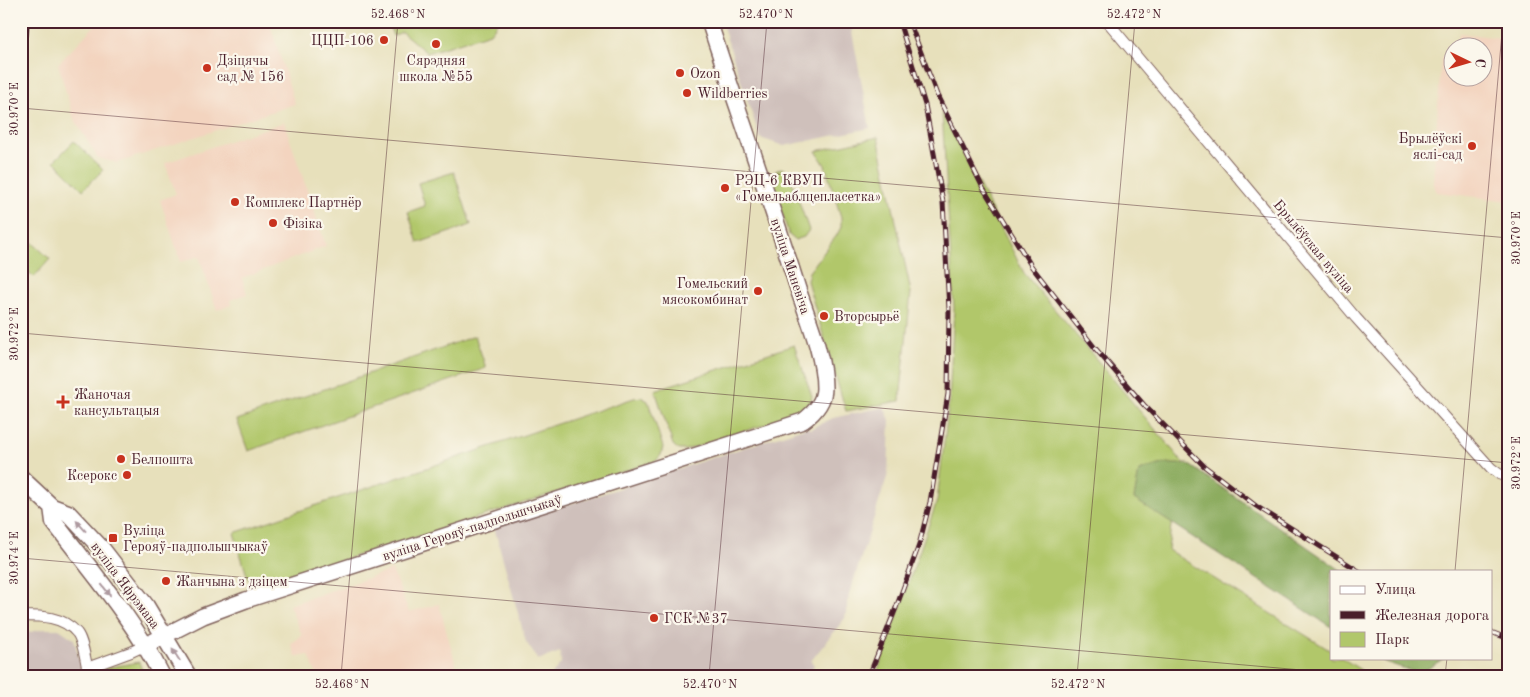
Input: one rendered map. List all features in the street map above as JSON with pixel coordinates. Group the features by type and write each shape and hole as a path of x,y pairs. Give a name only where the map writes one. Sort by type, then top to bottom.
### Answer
{"main road":[{"name":"вуліца Яфрэмава","path":"21,478 52,507 68,513 102,549 146,606 188,676"},
{"name":"вуліца Яфрэмава","path":"52,507 54,522 127,617 146,645 162,676"}],"street":[{"name":"вуліца Маневіча","path":"709,21 788,255 824,375 822,401 815,412 803,422"},
{"name":"Брылёўская вуліца","path":"1106,21 1375,339 1491,468 1509,478"},
{"name":"вуліца Герояў-падпольшчыкаў","path":"146,645 203,616 255,597 803,422"},
{"path":"21,616 44,616 58,620 68,626 77,634 88,672 146,645"}],"shaded area":[{"path":"99,21 269,21 295,104 117,163 98,158 74,119 58,64"},
{"path":"721,21 850,21 870,128 784,146 760,138"},
{"name":"Брылёўскі яслі-сад","path":"1459,33 1509,39 1509,201 1437,192 1433,184 1441,58 1442,88 1492,88 1492,38 1459,38"},
{"path":"284,122 326,246 242,278 247,294 230,300 231,305 217,310 199,256 181,262 160,200 176,194 165,163"},
{"path":"884,407 890,420 888,474 849,595 845,618 811,661 814,665 808,676 551,676 561,663 560,652 538,660 526,642 494,527 807,427 810,429 833,418"},
{"path":"392,570 409,612 439,604 459,676 317,676 309,655 296,657 291,644 302,635 289,605"},
{"path":"44,629 59,629 74,639 83,676 21,676 21,634"}],"green space":[{"name":"Сярэдняя школа №55","path":"388,21 499,21 490,33 427,53 402,32 393,36"},
{"path":"942,112 1024,273 1196,478 1171,526 1168,550 1330,650 1330,660 1345,660 1370,676 876,676 937,501 949,402 954,308"},
{"path":"878,137 911,292 900,401 846,411 807,281 809,272 841,227 841,217 825,165 816,151"},
{"path":"74,141 103,170 83,190 54,161"},
{"path":"781,168 788,171 809,230 804,237 795,240 789,235 771,178 774,172"},
{"path":"454,172 471,225 418,243 408,212 425,206 418,183"},
{"path":"21,232 50,259 34,277 21,266"},
{"path":"475,336 486,368 248,451 237,420"},
{"path":"794,345 812,396 810,406 804,412 686,450 679,450 673,445 655,390"},
{"path":"641,397 648,401 663,447 661,455 656,461 258,587 248,579 234,533"},
{"path":"1162,464 1188,464 1341,570 1330,570 1330,626 1134,499 1139,471"},
{"path":"1382,660 1441,660 1420,674"},
{"path":"139,662 144,676 102,676 101,669"}],"railway":[{"path":"869,676 919,545 930,502 948,394 949,309 943,202 925,105 899,21"},
{"path":"909,21 937,95 983,188 1032,267 1095,348 1144,405 1204,466 1256,506 1357,570"},
{"path":"1492,632 1509,639"}],"place":[{"name":"ЦЦП-106","path":"384,40"},
{"name":"Сярэдняя школа №55","path":"436,44"},
{"name":"Дзіцячы сад № 156","path":"207,68"},
{"name":"Ozon","path":"680,73"},
{"name":"Wildberries","path":"687,93"},
{"name":"Брылёўскі яслі-сад","path":"1472,146"},
{"name":"РЭЦ-6 КВУП «Гомельаблцепласетка»","path":"725,188"},
{"name":"Комплекс Партнёр","path":"235,202"},
{"name":"Фізіка","path":"273,223"},
{"name":"Гомельский мясокомбинат","path":"758,291"},
{"name":"Вторсырьё","path":"824,316"},
{"name":"Жаночая кансультацыя","path":"63,402"},
{"name":"Белпошта","path":"121,459"},
{"name":"Ксерокс","path":"127,475"},
{"name":"Вуліца Герояў-падпольшчыкаў","path":"113,538"},
{"name":"Жанчына з дзіцем","path":"166,581"},
{"name":"ГСК №37","path":"654,618"}]}
